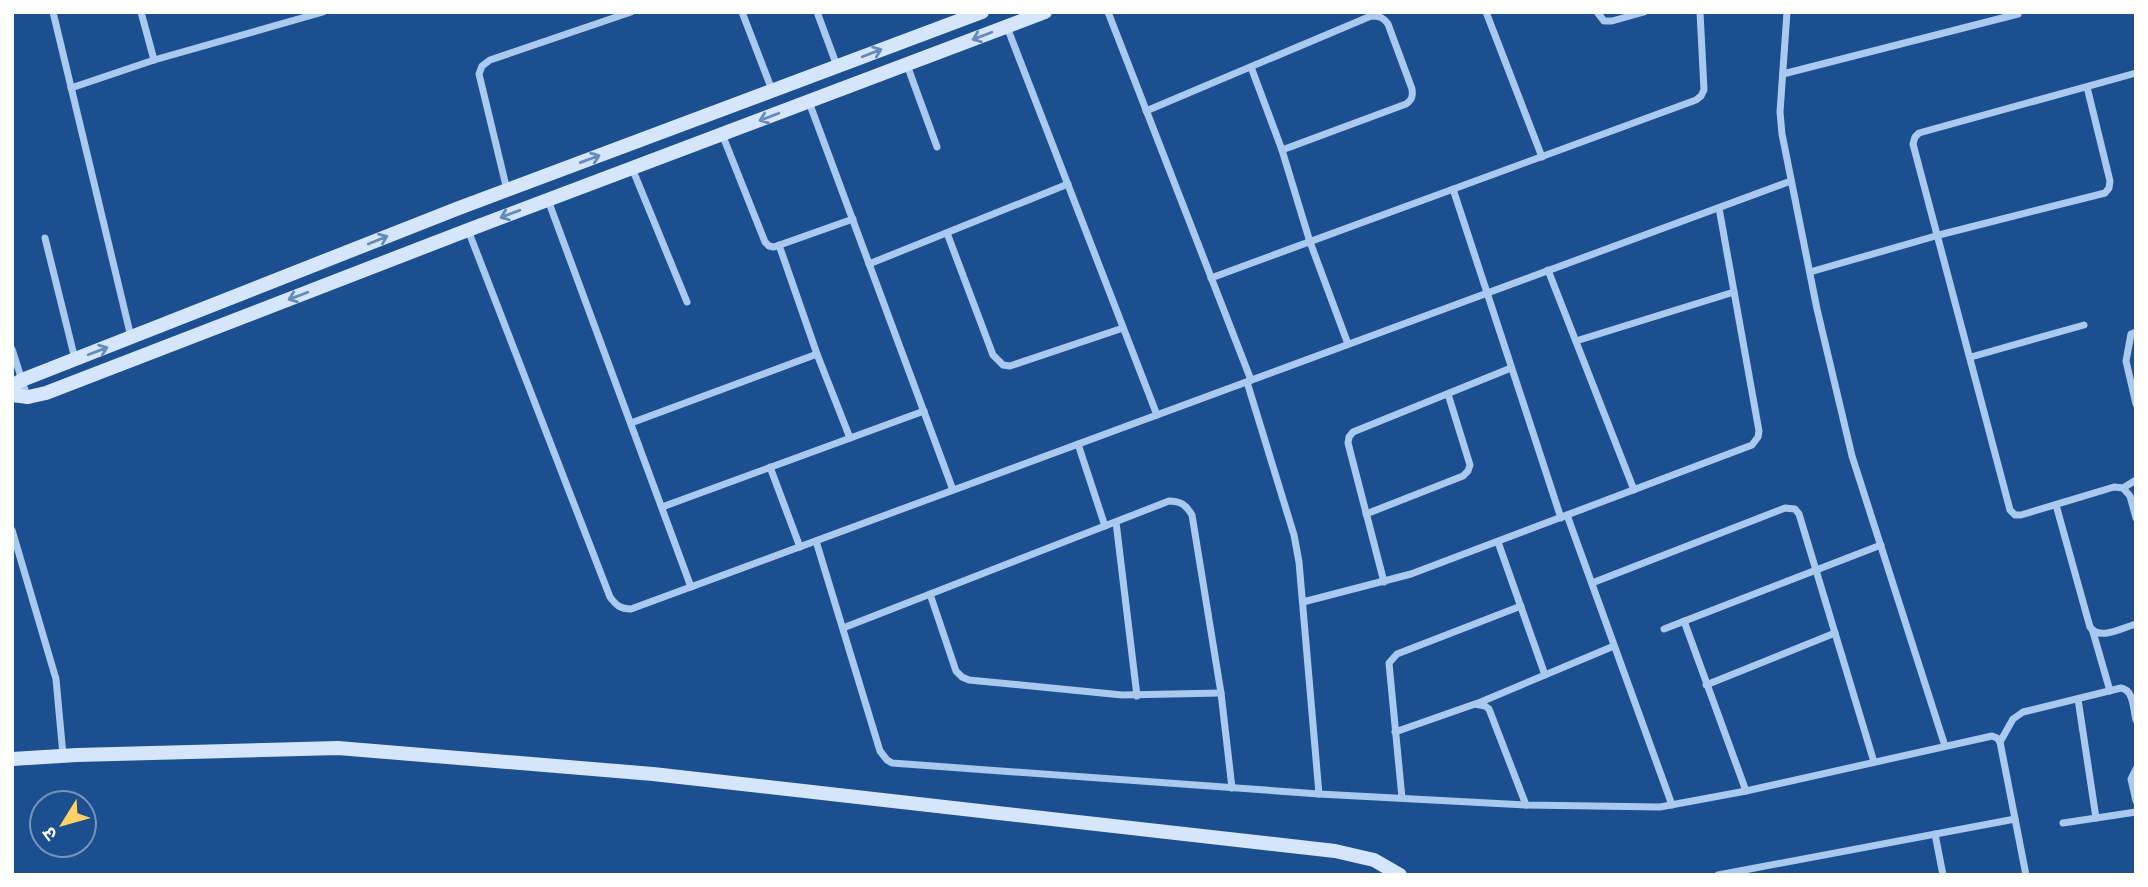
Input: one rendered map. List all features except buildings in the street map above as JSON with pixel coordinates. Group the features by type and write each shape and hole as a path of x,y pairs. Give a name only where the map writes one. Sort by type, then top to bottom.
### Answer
{"street":[{"path":"53,12 132,338"},
{"path":"141,12 154,60"},
{"path":"71,88 154,60 323,12"},
{"path":"507,190 479,74 482,66 490,60 631,12"},
{"path":"742,12 772,91"},
{"path":"817,12 837,66"},
{"path":"17,383 507,190 982,12"},
{"path":"12,395 28,397 46,393 1045,12"},
{"path":"1108,12 1249,381 1294,535 1303,602 1319,794"},
{"path":"1486,12 1542,157"},
{"path":"1597,12 1604,21 1612,21 1644,12"},
{"path":"1211,278 1696,100 1702,96 1704,90 1700,12"},
{"path":"1787,12 1781,123 1810,272 1852,456 1945,746"},
{"path":"1783,74 2018,14"},
{"path":"1146,111 1371,16 1378,16 1388,24 1412,89 1411,101 1282,150"},
{"path":"1007,27 1157,415"},
{"path":"907,65 937,147"},
{"path":"1251,67 1282,150 1310,242 1348,344"},
{"path":"2136,73 1919,133 1913,144 2010,510 2015,515 2021,515 2114,487 2123,488 2136,480"},
{"path":"1810,272 2105,192 2110,181 2087,87"},
{"path":"809,102 953,490"},
{"path":"722,134 765,242 769,246 779,245 853,219"},
{"path":"632,168 687,302"},
{"path":"468,230 610,597 615,605 631,609 1791,181"},
{"path":"869,264 1068,184"},
{"path":"1453,189 1511,368 1672,806"},
{"path":"548,200 691,587"},
{"path":"1303,602 1384,582 1498,542 1752,445 1759,431 1719,208"},
{"path":"947,233 993,355 1003,365 1010,366 1123,328"},
{"path":"45,238 75,360"},
{"path":"779,245 850,438"},
{"path":"1548,270 1634,490"},
{"path":"1576,341 1734,292"},
{"path":"1971,357 2084,325"},
{"path":"2136,332 2131,334 2126,361 2136,404"},
{"path":"12,349 17,383 28,397"},
{"path":"631,423 817,354"},
{"path":"1384,582 1348,443 1349,437 1353,432 1511,368"},
{"path":"1366,514 1463,476 1468,471 1470,465 1448,394"},
{"path":"662,507 924,411"},
{"path":"1078,444 1105,526"},
{"path":"771,467 800,547"},
{"path":"2123,488 2130,496 2136,518"},
{"path":"843,628 1169,501 1178,501 1188,506 1192,515 1221,693 1232,788"},
{"path":"2056,505 2110,691"},
{"path":"1592,583 1790,507 1795,509 1799,514 1874,762"},
{"path":"1116,522 1137,696"},
{"path":"12,530 56,679 63,755"},
{"path":"816,541 880,751 892,763 1319,794 1526,805 1660,807 1992,736 2000,741 2026,875"},
{"path":"1498,542 1545,675"},
{"path":"1664,628 1881,545"},
{"path":"930,594 953,664 962,677 969,680 1137,696 1221,693"},
{"path":"1402,798 1388,669 1392,658 1521,606"},
{"path":"1684,621 1746,790"},
{"path":"2093,632 2099,634 2136,624"},
{"path":"1706,685 1835,633"},
{"path":"1395,732 1475,704 1614,646"},
{"path":"2000,741 2018,715 2120,688 2130,692 2136,720"},
{"path":"2078,699 2096,818"},
{"path":"1475,704 1489,709 1526,805"},
{"path":"12,759 63,755 338,748 653,774 1335,852 1374,860 1400,875"},
{"path":"2136,769 2131,779 2136,802"},
{"path":"2063,823 2136,812"},
{"path":"1718,875 2015,819"},
{"path":"1935,834 1942,875"}]}
